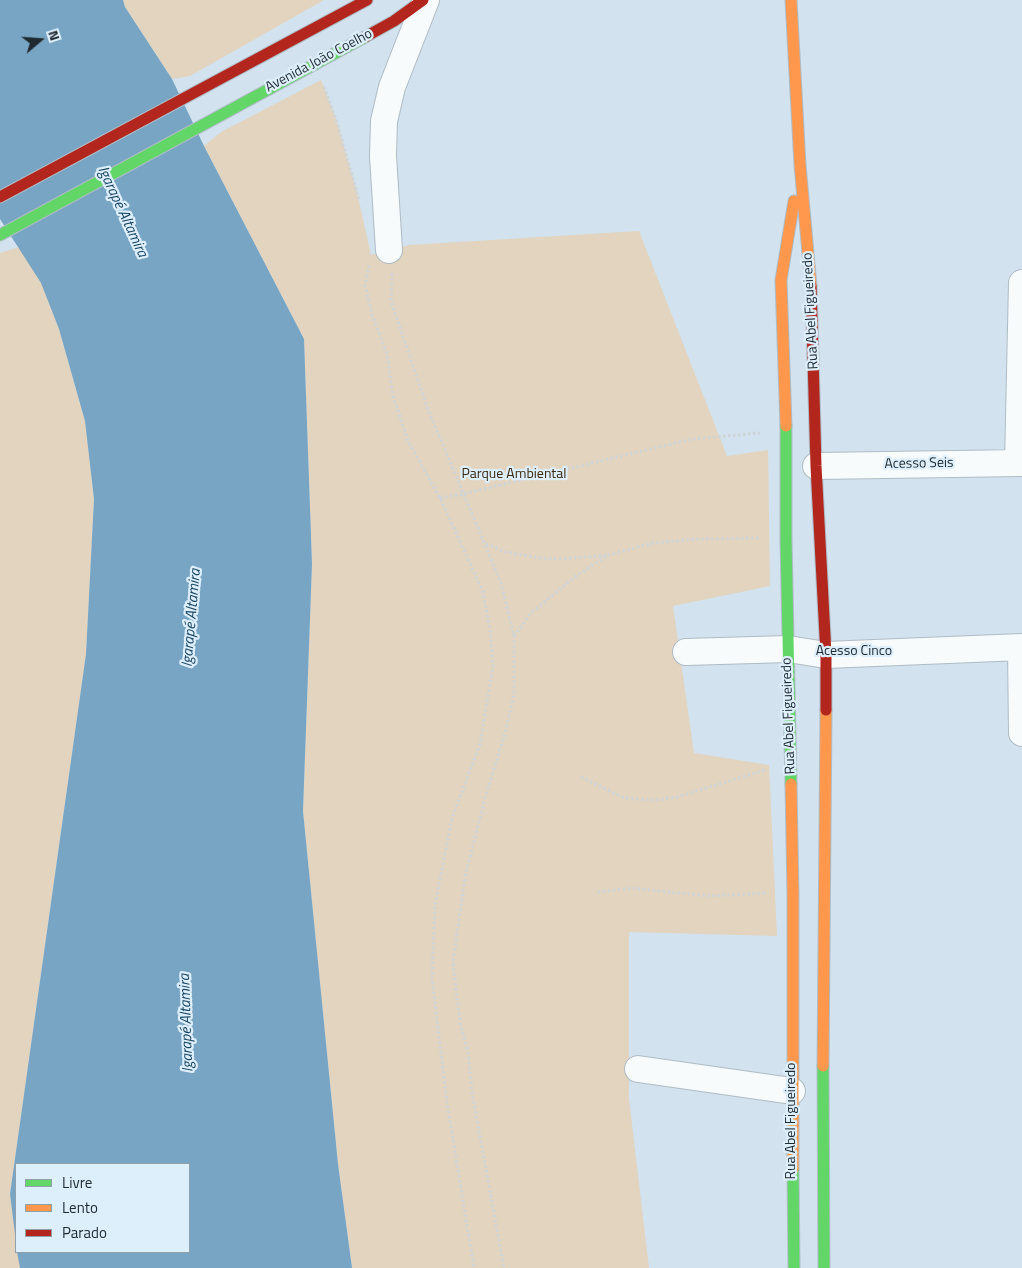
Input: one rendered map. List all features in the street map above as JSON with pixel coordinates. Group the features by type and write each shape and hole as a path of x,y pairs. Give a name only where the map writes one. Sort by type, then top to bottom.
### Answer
{"street":[{"path":"0,197 366,0"},
{"path":"389,250 383,156 384,121 392,87 425,0"},
{"name":"Avenida João Coelho","path":"0,235 394,21 425,0"},
{"name":"Rua Abel Figueiredo","path":"791,0 800,165 812,291 816,466 826,655 823,1092 824,1268"},
{"name":"Rua Abel Figueiredo","path":"794,1268 792,1091 793,895 786,539 786,428 781,280 800,165"},
{"path":"1020,463 1022,283"},
{"name":"Acesso Seis","path":"816,466 1020,463"},
{"path":"1022,647 1022,733"},
{"name":"Acesso Cinco","path":"686,652 788,649 826,655 1022,647"},
{"path":"638,1069 792,1091"}],"path":[{"path":"321,80 336,119 359,201"},
{"path":"474,1268 447,1103 432,978 435,905 452,818 480,744 492,666 490,630 483,592 440,498 408,440 393,396 387,354 372,315 365,285 371,255 389,250 392,262 391,301 427,407 501,584 514,636 514,694 506,730 485,798 465,878 453,962 460,1023 468,1052 474,1102 504,1268"},
{"path":"440,498 692,439 765,433 786,428"},
{"path":"485,544 506,552 540,558 562,559 608,555 653,543 697,539 786,539"},
{"path":"514,636 531,613 576,576 608,555"},
{"path":"580,777 622,797 656,800 678,797 763,770 791,770"},
{"path":"598,892 631,888 709,896 749,892 793,895"}],"green space":[{"path":"123,0 324,0 190,76 172,79 125,7"},
{"name":"Parque Ambiental","path":"321,80 336,119 357,192 371,255 409,245 639,231 727,456 768,450 770,586 673,606 694,753 769,765 777,936 629,932 629,1099 649,1268 352,1268 338,1164 303,811 312,564 304,339 204,146 221,132"},
{"path":"19,247 41,283 59,329 85,421 94,499 86,654 10,1194 15,1231 15,1253 18,1253 20,1268 0,1268 0,253"}],"water":[{"name":"Igarapé Altamira","path":"0,0 123,0 125,7 172,79 204,146 304,339 312,564 303,811 338,1164 352,1268 20,1268 17,1253 190,1253 190,1163 15,1163 15,1234 10,1194 86,654 94,499 85,421 59,329 41,283 0,219"}],"traffic: fast":[{"path":"0,235 365,37"},
{"path":"786,426 786,539 791,784"},
{"path":"823,1066 824,1268"},
{"path":"793,1169 794,1268"}],"traffic: slow":[{"path":"791,0 800,165 811,286"},
{"path":"786,426 781,280 794,201"},
{"path":"823,1066 826,710"},
{"path":"791,784 793,1169"}],"traffic: jam":[{"path":"0,197 367,0"},
{"path":"365,37 394,21 423,0"},
{"path":"811,286 816,466 826,655 826,710"}]}
